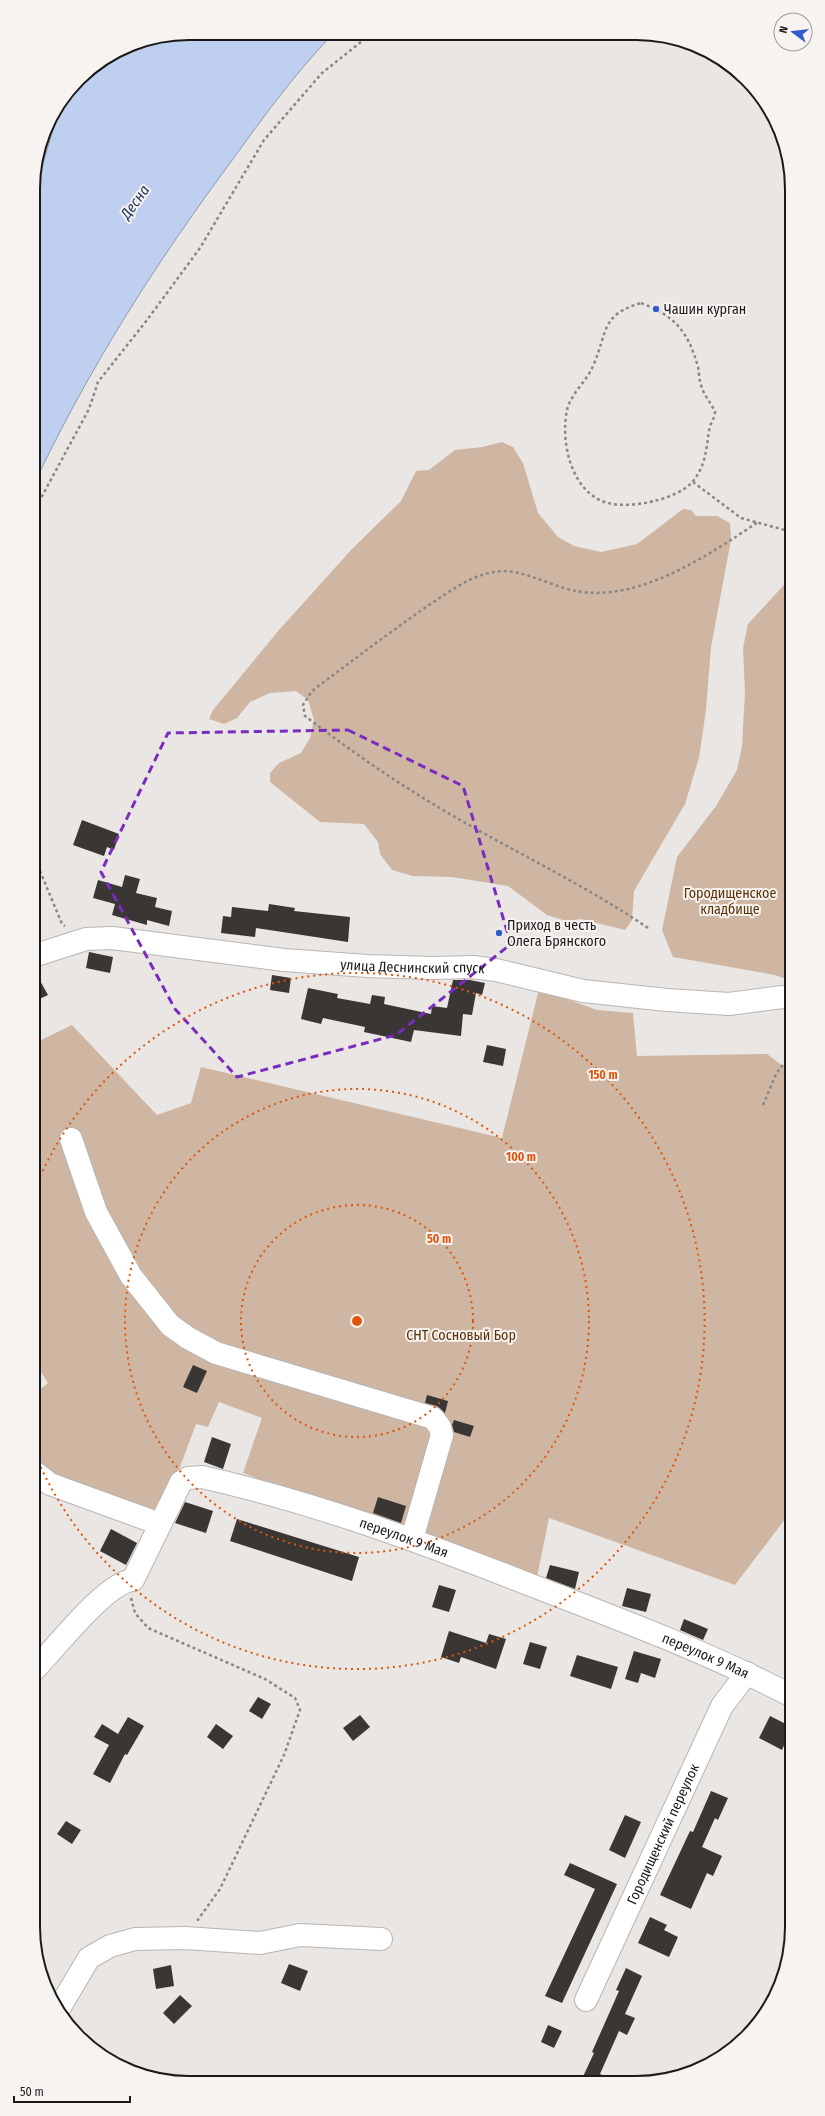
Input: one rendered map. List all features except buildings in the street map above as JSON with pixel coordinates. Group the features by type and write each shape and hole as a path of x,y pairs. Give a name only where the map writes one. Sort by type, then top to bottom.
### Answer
{"street":[{"name":"улица Деснинский спуск","path":"40,954 86,939 112,938 284,960 367,966 432,968 473,967 496,970 583,991 667,1000 729,1004 785,998"},
{"path":"71,1139 96,1212 131,1276 170,1325 188,1338 216,1353 433,1418 440,1427 442,1435 412,1539"},
{"path":"40,1476 50,1484 160,1524 133,1580 126,1581 110,1591 88,1610 40,1663"},
{"name":"переулок 9 Мая","path":"160,1524 181,1482 188,1478 202,1477 291,1499 412,1539 636,1626 747,1673 785,1692"},
{"name":"Городищенский переулок","path":"586,2000 722,1706 747,1673"},
{"path":"61,2004 89,1958 110,1946 135,1939 185,1938 260,1943 300,1935 381,1939"}],"path":[{"path":"40,500 89,409 98,382 147,320 200,248 264,140 322,73 363,40"},
{"path":"641,303 668,315 681,329 691,346 698,368 701,387 716,412 711,425 703,466 693,482 663,499 645,504 612,504 599,499 589,491 576,476 567,455 565,439 568,408 592,369 613,316 624,308 641,303"},
{"path":"693,482 741,518 785,530"},
{"path":"648,928 620,909 551,868 470,825 392,779 305,716 303,705 312,691 404,622 470,578 494,572 511,571 576,591 606,594 632,588 680,570 712,553 758,522"},
{"path":"40,871 62,924 86,939"},
{"path":"763,1105 776,1074 785,1062"},
{"path":"133,1580 131,1599 135,1613 148,1628 265,1679 295,1698 300,1710 284,1755 220,1889 185,1938"}],"highlighted area":[{"path":"348,730 463,786 511,944 396,1035 237,1077 175,1009 101,872 168,733"}],"green space":[{"path":"55,123 41,170 45,150"},
{"path":"502,442 513,447 523,463 538,513 558,537 574,546 601,552 637,544 683,509 691,510 696,516 717,516 730,523 731,540 711,647 706,710 699,758 685,804 634,891 632,920 625,930 581,919 566,921 547,915 508,886 452,877 413,876 392,870 380,854 378,842 364,824 320,822 270,782 270,773 279,763 301,753 310,738 314,720 308,700 296,691 270,693 250,702 237,718 224,724 209,719 213,710 279,630 352,549 401,501 416,471 429,470 455,450 482,447"},
{"name":"Городищенское кладбище","path":"785,584 785,979 775,975 673,957 662,930 677,857 716,806 737,770 742,746 745,692 743,648 748,624"},
{"name":"СНТ Сосновый Бор","path":"539,989 597,1010 633,1013 637,1056 767,1054 785,1068 785,1519 735,1585 549,1518 536,1582 243,1473 262,1418 219,1402 208,1427 196,1424 177,1475 155,1516 56,1478 40,1465 40,1389 48,1383 40,1371 40,1041 72,1025 157,1115 191,1103 201,1067 502,1138"}],"water":[{"name":"Десна","path":"179,40 327,40 294,78 269,110 204,198 150,277 100,358 54,442 40,471 41,170 55,123 65,106 91,77 106,65 123,55 150,45"}],"place":[{"name":"Чашин курган","path":"656,309"},
{"name":"Приход в честь Олега Брянского","path":"499,933"}]}
